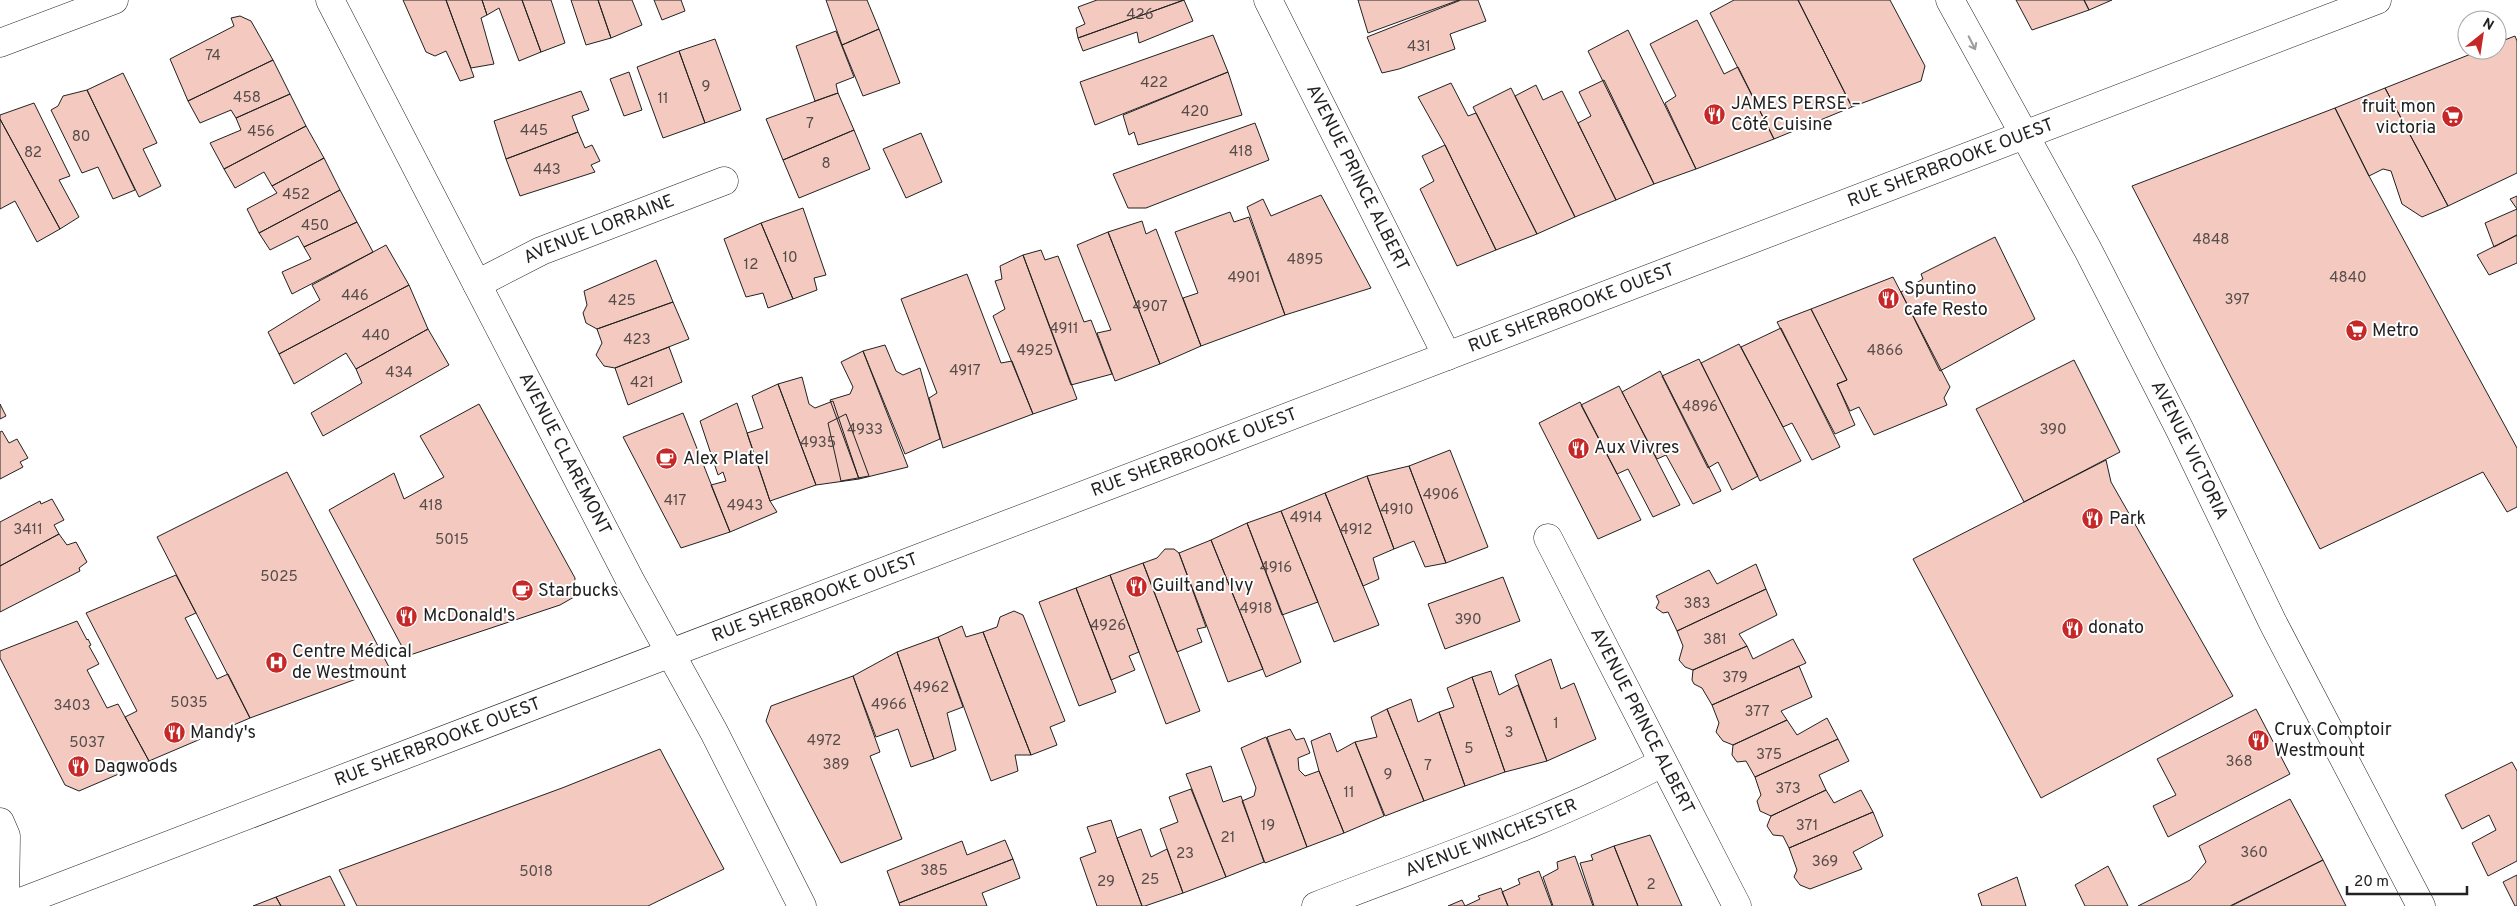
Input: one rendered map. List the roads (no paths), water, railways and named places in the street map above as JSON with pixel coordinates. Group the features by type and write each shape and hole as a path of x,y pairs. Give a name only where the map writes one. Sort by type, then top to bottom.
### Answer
{"street":[{"path":"0,43 114,0"},
{"name":"AVENUE CLAREMONT","path":"330,0 630,580 671,653 802,906"},
{"name":"AVENUE PRINCE ALBERT","path":"1268,0 1447,356"},
{"name":"AVENUE VICTORIA","path":"1950,0 2117,307 2188,446 2269,615 2421,906"},
{"name":"RUE SHERBROOKE OUEST","path":"10,906 2376,0"},
{"name":"AVENUE LORRAINE","path":"477,284 541,251 724,181"},
{"name":"AVENUE PRINCE ALBERT","path":"1548,538 1736,906"},
{"name":"AVENUE WINCHESTER","path":"1316,906 1567,808 1615,788 1662,763"},
{"path":"0,822 6,836 5,906"}],"place":[{"name":"JAMES PERSE – Côté Cuisine","path":"1715,114"},
{"name":"fruit mon victoria","path":"2452,117"},
{"name":"Spuntino cafe Resto","path":"1888,299"},
{"name":"Metro","path":"2356,331"},
{"name":"Aux Vivres","path":"1578,448"},
{"name":"Alex Platel","path":"667,459"},
{"name":"Park","path":"2093,519"},
{"name":"Guilt and Ivy","path":"1136,586"},
{"name":"Starbucks","path":"522,591"},
{"name":"McDonald's","path":"407,616"},
{"name":"donato","path":"2072,628"},
{"name":"Centre Médical de Westmount","path":"276,662"},
{"name":"Mandy's","path":"174,733"},
{"name":"Crux Comptoir Westmount","path":"2258,740"},
{"name":"Dagwoods","path":"78,767"}]}
